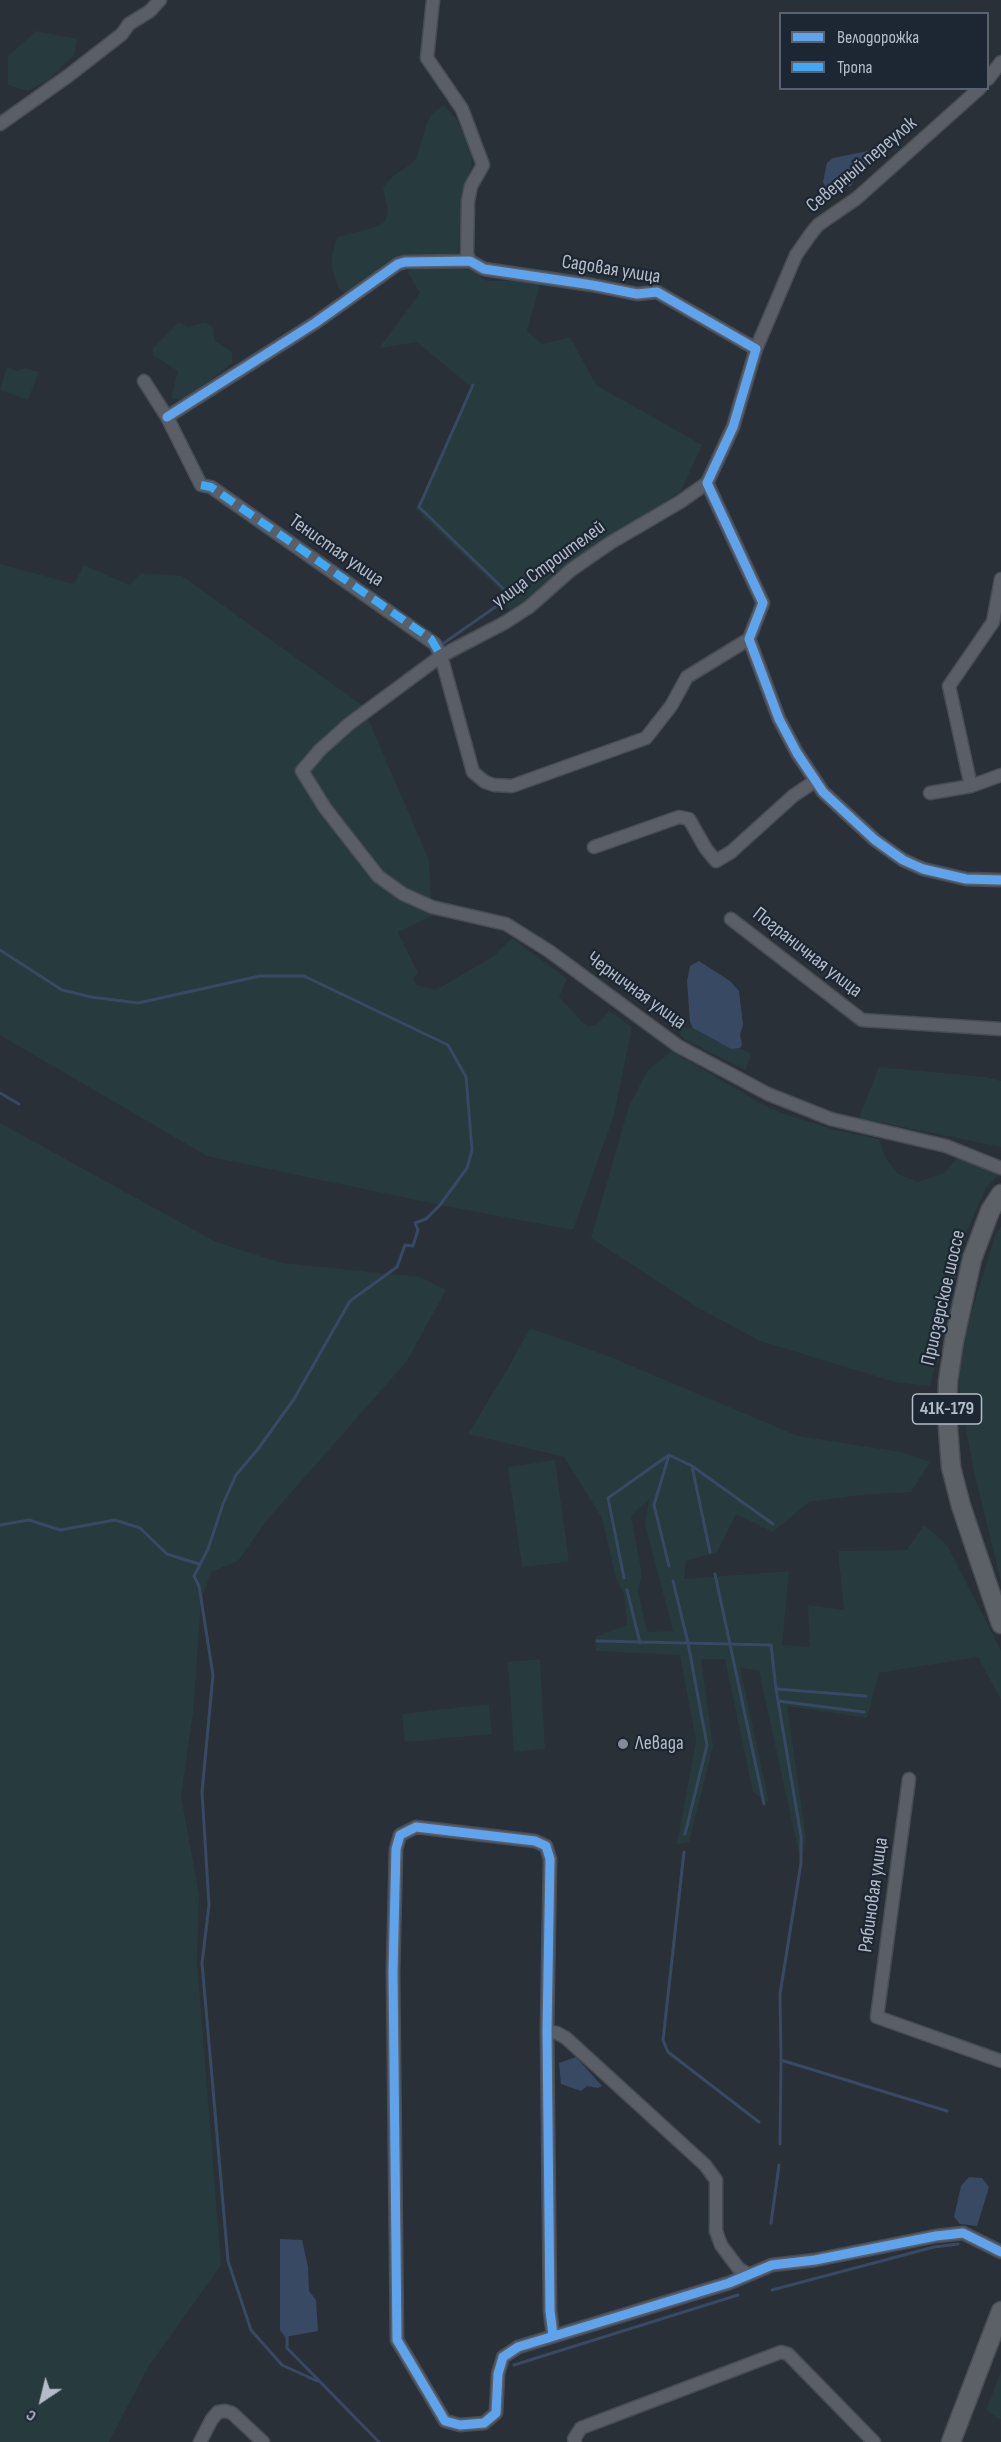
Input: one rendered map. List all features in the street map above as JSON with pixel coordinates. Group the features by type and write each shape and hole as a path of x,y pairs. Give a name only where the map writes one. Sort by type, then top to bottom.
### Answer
{"main road":[{"name":"Приозерское шоссе","path":"1001,1194 990,1211 972,1260 954,1341 948,1381 947,1414 951,1467 961,1506 1001,1624"},
{"path":"951,2442 1001,2311"}],"street":[{"path":"0,124 68,76 122,34 129,24 150,11 160,0"},
{"path":"433,0 427,58 462,109 483,165 471,186 468,201 467,254 470,261"},
{"path":"989,77 1001,62"},
{"name":"Северный переулок","path":"756,349 796,255 814,230 856,198 978,90"},
{"name":"Садовая улица","path":"167,417 315,323 398,264 470,261 484,269 637,294 657,292 756,349"},
{"path":"441,656 473,772 478,778 494,785 512,786 646,738 670,706 687,677 749,639 763,603 707,483 733,427 756,349"},
{"path":"144,381 167,417"},
{"name":"Тенистая улица","path":"167,417 201,485 211,487 431,639 441,656"},
{"name":"улица Строителей","path":"302,771 349,724 441,656 507,622 529,607 581,563 707,483"},
{"path":"971,786 949,686 993,622 1001,579"},
{"path":"749,639 778,719 796,753 823,792 875,840 910,863 923,869 966,879 1001,880"},
{"name":"Черничная улица","path":"302,771 325,808 378,876 403,894 432,908 506,924 549,951 678,1046 768,1094 831,1119 946,1146 1001,1167"},
{"path":"930,793 971,786 1001,775"},
{"path":"594,847 679,817 689,819 705,849 716,861 731,852 793,796 815,781"},
{"name":"Пограничная улица","path":"731,919 862,1020 1001,1029"},
{"name":"Рябиновая улица","path":"909,1779 877,2017 1001,2061"},
{"path":"553,2335 550,2310 547,2031 550,1859 546,1846 535,1841 416,1827 400,1834 396,1849 393,1972 397,2340 445,2421 460,2426 484,2423 496,2414 498,2374 503,2357 518,2347 729,2283 772,2265 815,2260 963,2233 1001,2252"},
{"path":"547,2031 566,2038 705,2165 716,2180 716,2231 721,2245 739,2269 748,2274"},
{"path":"575,2442 574,2439 581,2428 782,2352 788,2354 874,2442"},
{"path":"200,2442 212,2419 218,2412 225,2411 232,2413 263,2442"}],"green space":[{"path":"36,31 77,39 75,54 47,81 27,91 8,85 8,56"},
{"path":"444,105 457,120 472,156 471,168 464,184 458,252 451,257 441,255 396,260 352,290 344,292 339,289 332,269 332,255 337,237 373,228 385,222 388,212 383,187 393,176 416,159 432,114"},
{"path":"430,266 472,270 487,281 541,281 527,331 542,344 570,337 596,385 702,445 681,491 563,571 511,614 500,590 415,509 431,481 471,387 417,342 379,348 420,293 407,271"},
{"path":"179,322 188,327 206,322 213,328 215,341 232,352 232,363 184,400 171,398 178,371 153,355 153,348"},
{"path":"7,367 16,371 26,368 39,372 28,400 0,390"},
{"path":"0,564 74,584 84,565 129,585 141,573 182,576 362,705 429,860 432,916 398,932 418,973 413,978 416,985 436,990 494,956 512,938 567,979 559,997 583,1023 589,1026 596,1025 609,1011 632,1027 614,1115 573,1230 440,1205 207,1156 0,1035"},
{"path":"682,1028 693,1028 731,1049 740,1048 751,1054 746,1070 684,1039 679,1032"},
{"path":"672,1051 781,1113 835,1130 879,1139 885,1157 898,1174 918,1182 944,1173 958,1157 999,1174 985,1190 967,1231 930,1386 895,1382 760,1341 697,1307 591,1238 629,1106 648,1070"},
{"path":"879,1067 986,1077 1001,1081 1001,1147 859,1118"},
{"path":"0,1123 216,1242 282,1263 420,1277 446,1290 407,1361 267,1520 238,1561 211,1572 201,1600 193,1713 181,1796 199,1894 197,1962 221,2265 148,2367 109,2442 0,2442"},
{"path":"1001,1226 1001,1581 974,1472 960,1397 958,1356 995,1236"},
{"path":"530,1328 608,1356 798,1436 901,1452 930,1462 911,1492 860,1495 809,1502 773,1532 736,1514 717,1552 686,1561 684,1579 789,1571 782,1645 810,1647 808,1605 844,1610 838,1551 907,1550 924,1525 947,1545 1001,1651 1001,1700 978,1657 879,1673 867,1718 787,1706 806,1838 801,1863 759,1671 740,1667 769,1803 753,1792 725,1659 701,1659 713,1746 689,1842 677,1844 696,1741 680,1655 596,1651 595,1637 627,1625 624,1594 616,1578 602,1518 564,1457 468,1434","holes":["649,1499 645,1524 673,1631 647,1632 638,1591 642,1574 631,1516"]},
{"path":"555,1460 569,1562 522,1567 508,1467"},
{"path":"540,1659 545,1749 514,1752 508,1662"},
{"path":"489,1704 492,1734 405,1742 402,1714"},
{"path":"1001,2372 1001,2420 986,2410"}],"water":[{"path":"868,151 871,156 875,157 855,178 851,186 828,192 823,182 827,163 833,158"},
{"path":"699,961 730,981 739,991 743,1025 740,1048 731,1049 693,1028 690,1022 687,981 690,966"},
{"path":"576,2057 602,2086 598,2088 587,2086 581,2091 561,2084 559,2063"},
{"path":"969,2177 982,2178 989,2187 977,2226 960,2224 954,2217 961,2186"},
{"path":"280,2239 302,2240 308,2267 309,2291 316,2300 318,2331 285,2337 280,2330"}],"waterway":[{"path":"441,645 511,596 419,507 473,385"},
{"path":"0,950 62,990 91,997 138,1003 260,976 304,976 448,1045 466,1077 472,1150 467,1168 440,1205 426,1219 415,1223 418,1230 413,1246 405,1245 397,1267 350,1301 294,1399 236,1475 223,1504 208,1549 194,1576 199,1586 213,1675 202,1792 209,1905 202,1963 228,2261 251,2330 282,2365 317,2381"},
{"path":"0,1093 19,1104"},
{"path":"669,1455 654,1505 669,1566"},
{"path":"624,1578 608,1498 669,1455 692,1466 773,1524"},
{"path":"692,1466 710,1552"},
{"path":"0,1525 29,1520 60,1530 115,1520 140,1528 167,1554 199,1564"},
{"path":"715,1574 764,1804"},
{"path":"673,1581 688,1643 707,1745 685,1834"},
{"path":"627,1590 640,1643"},
{"path":"597,1641 771,1645 776,1689 866,1696"},
{"path":"776,1689 801,1836 801,1863 780,1994 781,2060 947,2111"},
{"path":"778,1701 864,1712"},
{"path":"684,1852 663,2040 668,2052 759,2122"},
{"path":"780,2144 781,2060"},
{"path":"771,2223 779,2165"},
{"path":"772,2290 934,2247 958,2244"},
{"path":"514,2365 738,2295"},
{"path":"287,2336 287,2348 379,2442"}],"marked path":[{"path":"201,485 211,487 431,639 441,656"}],"cycle path":[{"path":"167,417 315,323 398,264 405,262 470,261 484,269 637,294 657,292 756,349 733,427 707,483 763,603 749,639 779,719 797,753 823,792 875,840 903,860 923,869 966,879 1001,880"},
{"path":"553,2335 550,2311 547,2031 550,1859 546,1846 535,1841 416,1827 400,1835 396,1849 393,1972 397,2340 445,2421 460,2425 484,2423 496,2413 498,2374 503,2357 518,2347 729,2283 772,2265 815,2260 936,2236 963,2233 1001,2252"}],"place":[{"name":"Левада","path":"623,1744"}]}
